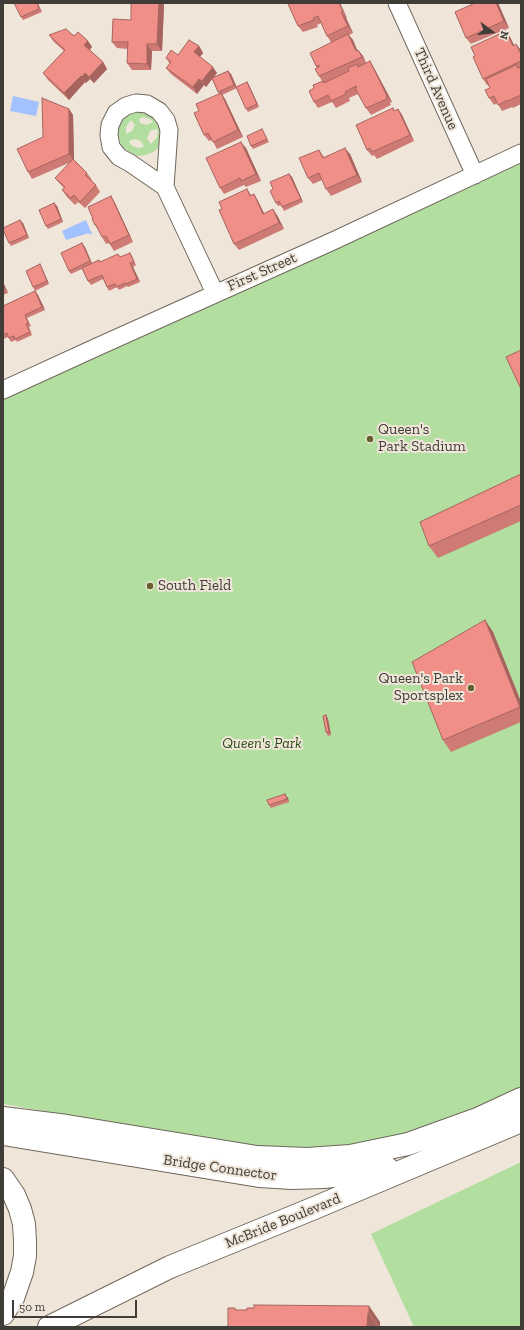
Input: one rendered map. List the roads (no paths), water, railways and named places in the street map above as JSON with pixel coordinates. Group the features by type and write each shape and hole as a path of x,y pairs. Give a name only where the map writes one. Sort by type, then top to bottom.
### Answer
{"main road":[{"name":"Bridge Connector","path":"3,1118 67,1126 257,1157 307,1159 350,1156 408,1144 480,1118 521,1099"},
{"path":"3,1110 67,1126"},
{"name":"McBride Boulevard","path":"49,1327 170,1267 521,1121"},
{"name":"Bridge Connector","path":"3,1134 259,1176 324,1177 362,1173 437,1156"},
{"path":"3,1179 20,1209 24,1224 25,1241 25,1256 22,1272 13,1298 3,1314"}],"street":[{"name":"Third Avenue","path":"397,3 475,175"},
{"path":"165,187 119,157 111,147 109,134 110,125 116,113 126,106 136,103 147,104 159,111 166,120 169,130 165,187 215,293"},
{"name":"First Street","path":"3,390 333,241 521,153"}],"water":[{"path":"13,96 39,102 36,116 10,111"},
{"path":"86,220 92,234 90,235 89,233 66,240 62,231"}],"place":[{"name":"Queen's Park Stadium","path":"370,439"},
{"name":"South Field","path":"150,586"},
{"name":"Queen's Park Sportsplex","path":"471,688"}],"park label":[{"name":"Queen's Park","path":"262,744"}]}
